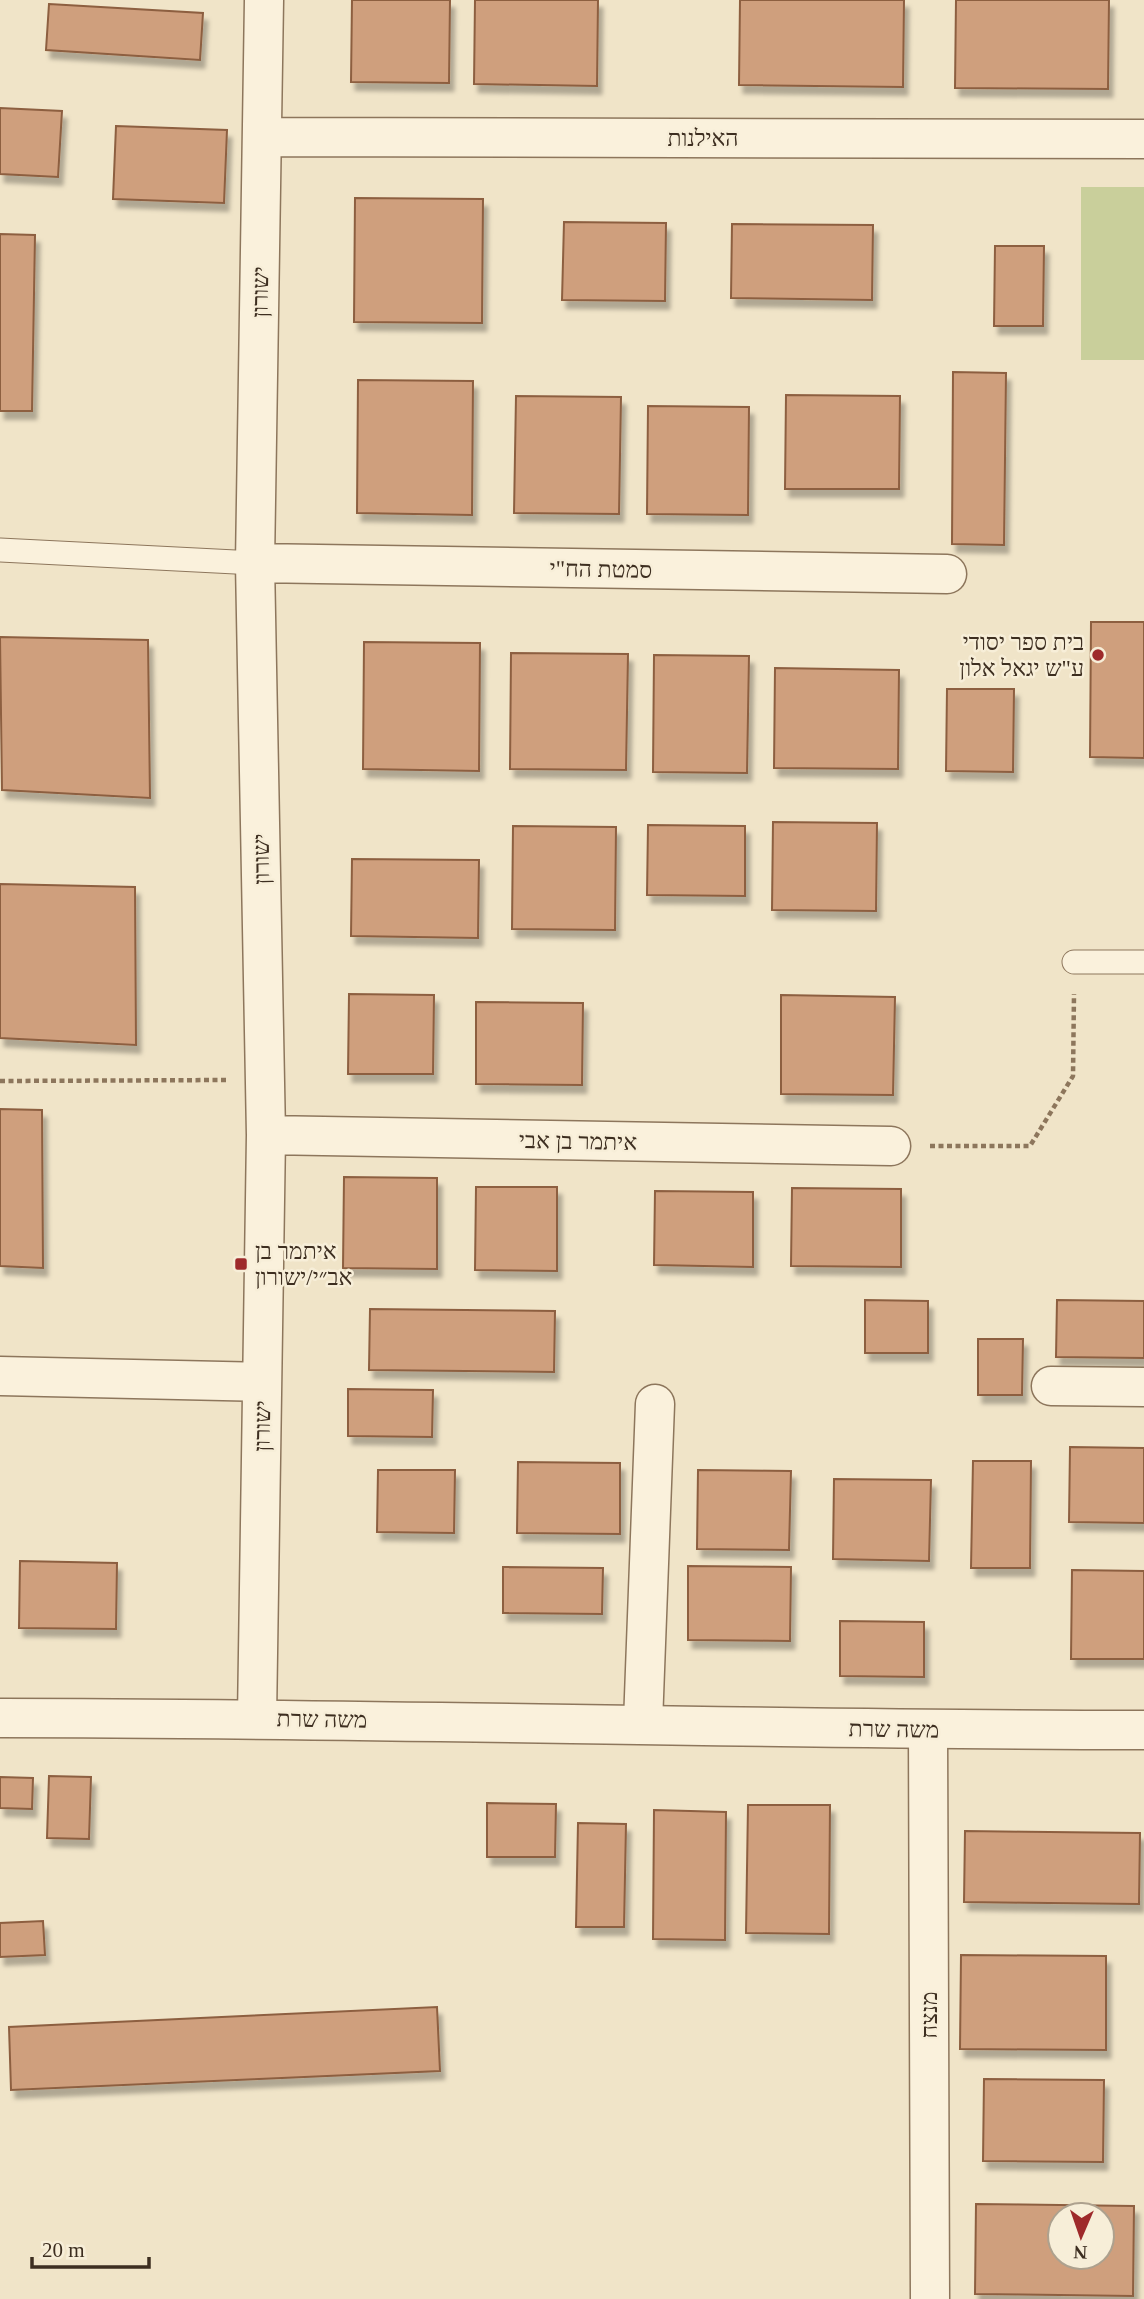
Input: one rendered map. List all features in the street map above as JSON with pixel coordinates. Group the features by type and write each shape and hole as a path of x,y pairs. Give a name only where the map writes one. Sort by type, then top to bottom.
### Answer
{"street":[{"name":"ישורון","path":"257,1718 266,1135 255,563 264,0"},
{"name":"האילנות","path":"263,137 1144,139"},
{"name":"סמטת הח\"י","path":"255,563 947,574"},
{"name":"איתמר בן אבי","path":"266,1135 891,1146"},
{"path":"0,1376 262,1382"},
{"path":"1051,1386 1144,1387"},
{"path":"643,1723 655,1404"},
{"name":"משה שרת","path":"0,1718 257,1718 928,1730 1144,1730"},
{"name":"מנצח","path":"928,1730 930,2299"}],"lane":[{"path":"0,550 255,563"},
{"path":"1074,962 1144,962"}],"path":[{"path":"891,1146 1030,1146 1073,1076 1074,962"},
{"path":"0,1081 265,1080"}],"green space":[{"path":"1081,187 1144,187 1144,360 1081,360"}],"building":[{"path":"352,0 450,0 449,83 351,82"},
{"path":"475,0 598,0 597,86 474,84"},
{"path":"740,0 904,0 903,87 739,85"},
{"path":"956,0 1109,0 1108,89 955,88"},
{"path":"49,4 203,13 200,60 46,50"},
{"path":"0,108 62,111 58,177 0,174"},
{"path":"116,126 227,130 224,203 113,199"},
{"path":"355,198 483,199 482,323 354,322"},
{"path":"564,222 666,223 665,301 562,300"},
{"path":"732,224 873,225 872,300 731,298"},
{"path":"0,234 35,235 32,411 0,411"},
{"path":"995,246 1044,246 1043,326 994,326"},
{"path":"953,372 1006,373 1004,545 952,544"},
{"path":"358,380 473,381 472,515 357,513"},
{"path":"786,395 900,396 899,489 785,489"},
{"path":"516,396 621,397 619,514 514,513"},
{"path":"648,406 749,407 748,515 647,514"},
{"path":"1091,622 1144,622 1144,758 1090,757"},
{"path":"0,637 148,640 150,798 2,790"},
{"path":"364,642 480,643 479,771 363,769"},
{"path":"511,653 628,654 626,770 510,769"},
{"path":"654,655 749,656 747,773 653,772"},
{"path":"775,668 899,670 898,769 774,768"},
{"path":"947,689 1014,689 1013,772 946,771"},
{"path":"773,822 877,823 876,911 772,910"},
{"path":"648,825 745,826 745,896 647,895"},
{"path":"513,826 616,827 615,930 512,929"},
{"path":"352,859 479,860 478,938 351,936"},
{"path":"0,884 135,887 136,1045 0,1038"},
{"path":"349,994 434,995 433,1074 348,1074"},
{"path":"781,995 895,997 893,1095 781,1094"},
{"path":"476,1002 583,1003 582,1085 476,1084"},
{"path":"0,1109 42,1110 43,1268 0,1266"},
{"path":"344,1177 437,1178 437,1269 343,1268"},
{"path":"476,1187 557,1187 557,1271 475,1270"},
{"path":"792,1188 901,1189 901,1267 791,1266"},
{"path":"655,1191 753,1192 753,1267 654,1265"},
{"path":"865,1300 928,1301 928,1353 865,1353"},
{"path":"1057,1300 1144,1301 1144,1358 1056,1357"},
{"path":"370,1309 555,1311 554,1372 369,1370"},
{"path":"978,1339 1023,1339 1022,1395 978,1395"},
{"path":"348,1389 433,1390 432,1437 348,1436"},
{"path":"1070,1447 1144,1448 1144,1523 1069,1522"},
{"path":"973,1461 1031,1461 1030,1568 971,1568"},
{"path":"518,1462 620,1463 620,1534 517,1533"},
{"path":"378,1470 455,1470 454,1533 377,1532"},
{"path":"698,1470 791,1471 789,1550 697,1549"},
{"path":"834,1479 931,1480 929,1561 833,1559"},
{"path":"20,1561 117,1563 116,1629 19,1628"},
{"path":"688,1566 791,1567 790,1641 688,1640"},
{"path":"503,1567 603,1568 602,1614 503,1613"},
{"path":"1072,1570 1144,1571 1144,1659 1071,1659"},
{"path":"840,1621 924,1622 924,1677 840,1676"},
{"path":"49,1776 91,1777 89,1839 47,1838"},
{"path":"0,1777 33,1778 32,1809 0,1808"},
{"path":"487,1803 556,1804 555,1857 487,1857"},
{"path":"748,1805 830,1805 829,1934 746,1933"},
{"path":"654,1810 726,1812 725,1940 653,1939"},
{"path":"578,1823 626,1824 624,1927 576,1927"},
{"path":"965,1831 1140,1833 1139,1904 964,1902"},
{"path":"43,1921 45,1955 0,1957 0,1923"},
{"path":"961,1955 1106,1956 1106,2050 960,2049"},
{"path":"437,2007 440,2071 11,2090 9,2027"},
{"path":"984,2079 1104,2080 1103,2162 983,2161"},
{"path":"976,2204 1046,2205 1046,2271 1116,2271 1116,2206 1134,2206 1133,2296 975,2294"}],"place":[{"name":"בית ספר יסודי ע\"ש יגאל אלון","path":"1098,655"},
{"name":"איתמר בן אב״י/ישורון","path":"241,1264"}]}
